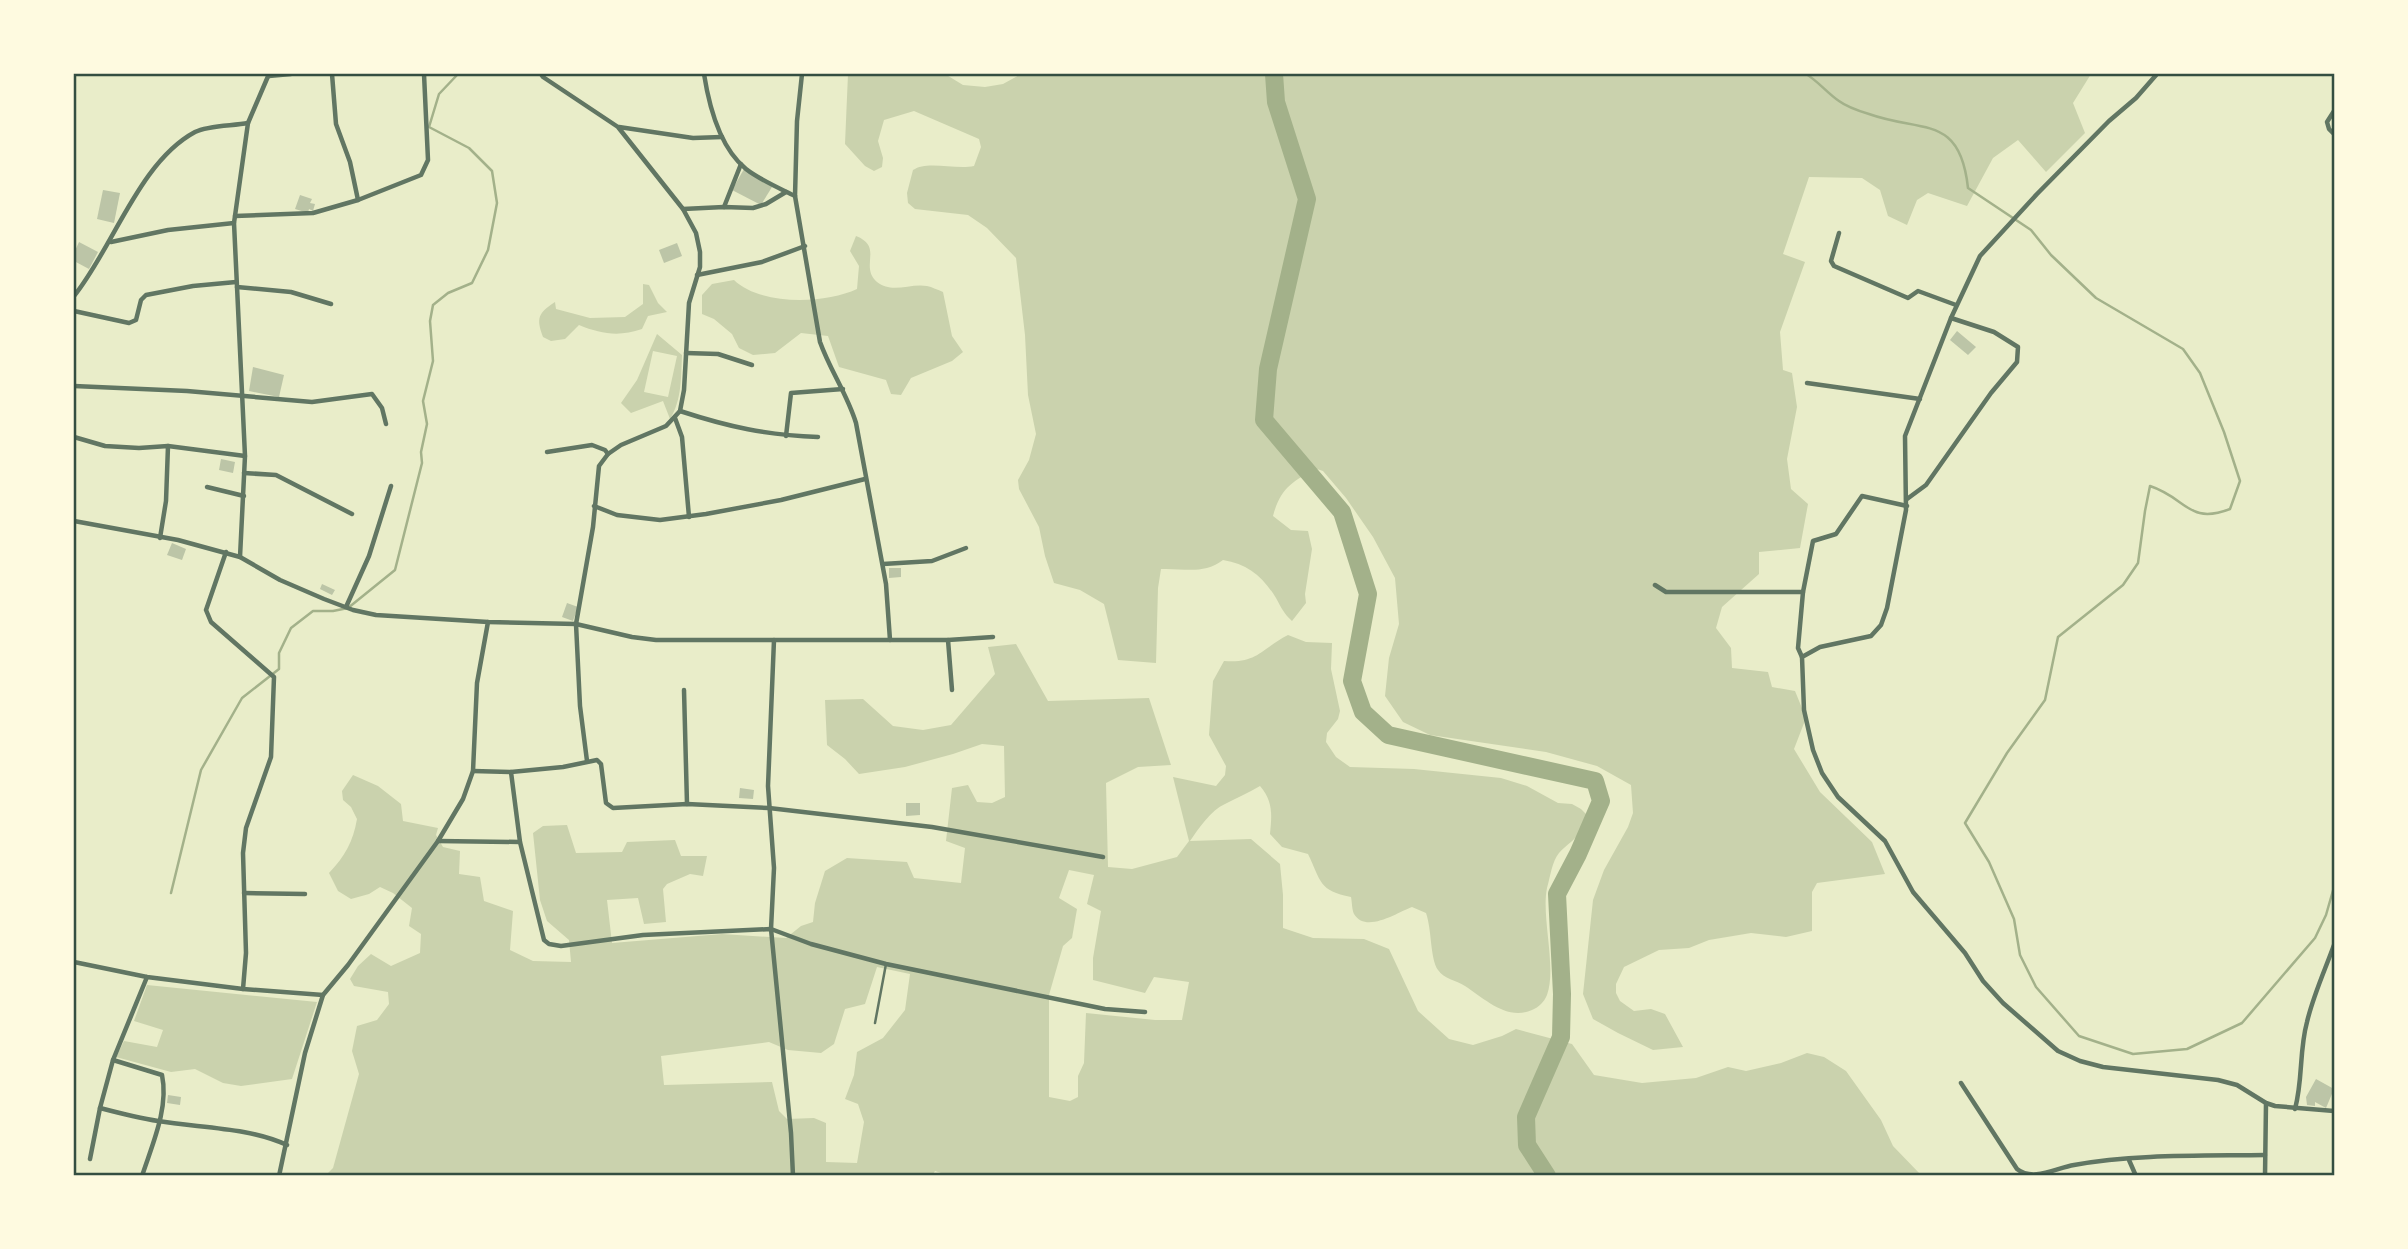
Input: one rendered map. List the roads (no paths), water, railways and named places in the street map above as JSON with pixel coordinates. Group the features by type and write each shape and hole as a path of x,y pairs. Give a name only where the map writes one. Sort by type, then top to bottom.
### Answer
{"street":[{"path":"240,557 245,456 234,223 248,122 269,75 290,74"},
{"path":"332,74 336,124 350,162 358,200"},
{"path":"235,216 313,213 358,200 421,175 428,160 424,74"},
{"path":"541,74 563,92 618,127 683,209 699,243 701,261 689,303 684,390 680,411 666,426 621,445 608,454 599,466 576,625 580,706 587,761"},
{"path":"704,74 712,112 722,137 741,164 748,171 795,196"},
{"path":"802,74 797,121 795,196 820,342 856,423 889,603 890,640"},
{"path":"1802,657 1820,647 1861,639 1878,630 1887,608 1907,503 1905,436 1956,305 1980,256 2037,194 2109,121 2136,98 2157,74"},
{"path":"2334,110 2327,122 2334,134"},
{"path":"74,296 110,242 142,185 172,149 197,131 248,122"},
{"path":"618,127 693,138 722,137"},
{"path":"724,207 741,164"},
{"path":"683,209 753,208 766,204 786,191"},
{"path":"110,242 168,230 234,223"},
{"path":"1839,233 1831,261 1834,266 1909,298 1919,291 1956,305"},
{"path":"697,275 762,262 805,246"},
{"path":"74,311 129,323 136,320 141,300 146,295 193,286 237,285 291,292 331,304"},
{"path":"1907,503 1926,485 1991,393 2017,362 2018,347 1994,332 1951,318"},
{"path":"686,354 718,354 752,365"},
{"path":"1807,383 1920,399"},
{"path":"74,386 312,402 372,394 382,408 386,424"},
{"path":"786,436 790,393 843,389"},
{"path":"680,411 742,430 818,437"},
{"path":"675,418 682,437 689,517"},
{"path":"74,436 105,446 168,446 245,456"},
{"path":"547,452 592,445 606,450 608,454"},
{"path":"160,538 166,501 168,446"},
{"path":"244,473 276,475 352,514"},
{"path":"594,506 617,515 660,520 781,500 865,479"},
{"path":"344,607 369,556 391,486"},
{"path":"207,487 244,496"},
{"path":"1907,503 1862,496 1836,534 1813,541 1803,592 1798,648 1802,657 1804,710 1813,750 1822,773 1838,797 1885,841 1913,892 1965,953 1983,981 2003,1003 2058,1051 2103,1067 2218,1080 2237,1085 2266,1103 2334,1110"},
{"path":"74,521 226,552 280,580 344,607 376,615 576,625 647,639 948,640 993,637"},
{"path":"883,565 932,561 966,548"},
{"path":"226,552 206,610 207,617 274,677 271,757 246,828 243,853 246,953 243,989"},
{"path":"1655,584 1665,592 1803,592"},
{"path":"279,1175 305,1053 323,995 370,936 438,841 463,799 473,771 477,683 488,622"},
{"path":"774,640 768,786 774,868 771,929 793,1175"},
{"path":"948,640 952,690"},
{"path":"684,690 687,804"},
{"path":"473,771 511,772 563,767 597,760 601,764 606,803 610,807 687,804 769,808 932,827 1103,857"},
{"path":"511,772 520,842 544,940 549,944 561,946 684,932 771,929 811,944 886,964 1105,1009 1145,1012"},
{"path":"438,841 520,842"},
{"path":"244,893 305,894"},
{"path":"2295,1108 2301,1083 2307,1021 2334,945"},
{"path":"74,962 147,977 243,989 323,995"},
{"path":"90,1159 100,1108 114,1060 147,977"},
{"path":"114,1060 162,1075 159,1121 142,1175"},
{"path":"1961,1083 2019,1175"},
{"path":"2265,1175 2266,1103"},
{"path":"100,1108 159,1121 239,1132 287,1145"},
{"path":"2017,1169 2025,1174 2035,1175 2075,1164 2265,1155"},
{"path":"2129,1160 2136,1175"}],"lane":[{"path":"876,1023 886,964"}],"waterway":[{"path":"171,893 201,770 242,698 279,669 279,653 291,628 313,611 348,608 395,570 422,463 421,452 427,424 423,401 433,361 430,321 433,305 448,293 472,283 488,250 497,203 492,171 469,148 429,127 439,94 458,74"},
{"path":"1274,74 1276,102 1307,199 1268,369 1264,420 1342,512 1368,594 1352,681 1363,712 1388,735 1595,781 1601,801 1557,894 1562,994 1561,1037 1526,1117 1527,1145 1547,1176"},
{"path":"1806,74 1849,107 1888,120 1922,126 1947,137 1957,148 1964,164 1968,188 2031,230 2051,255 2096,298 2183,349 2200,373 2240,481 2230,509 2205,514 2188,508 2150,486 2138,563 2123,585 2058,637 2045,700 2007,753 1965,823 1989,862 2014,919 2020,955 2036,987 2079,1036 2133,1054 2187,1049 2242,1023 2315,938 2326,915 2334,887"}]}
